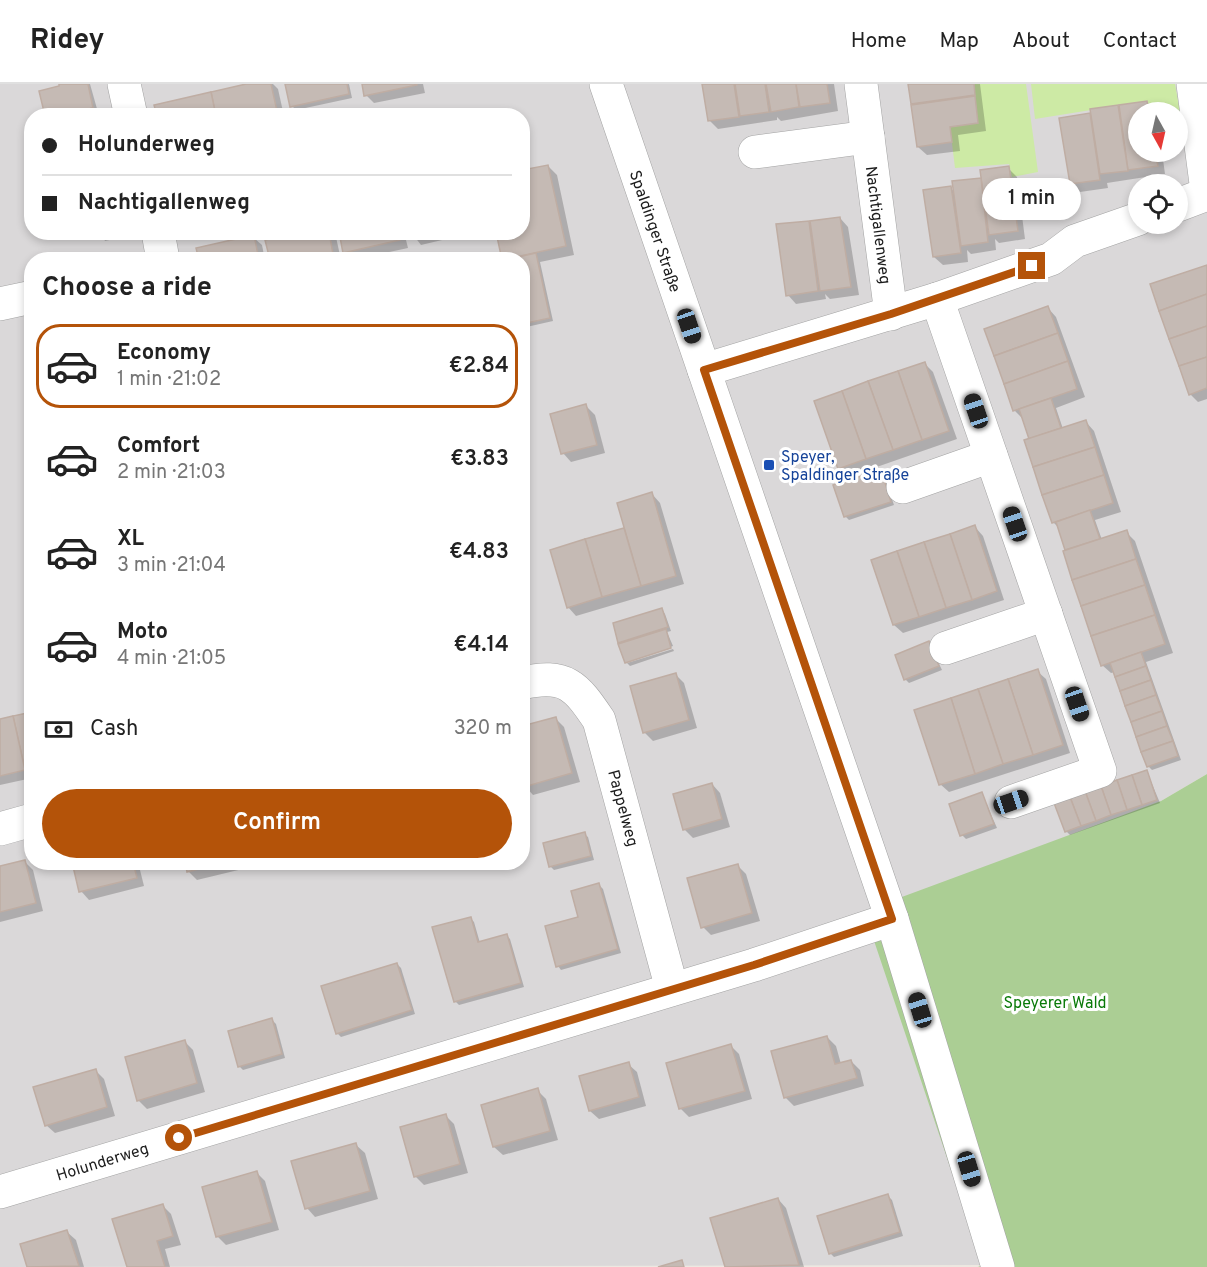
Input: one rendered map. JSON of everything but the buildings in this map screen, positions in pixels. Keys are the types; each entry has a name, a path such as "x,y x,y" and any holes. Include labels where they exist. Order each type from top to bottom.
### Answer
{"street":[{"path":"124,84 129,108"},
{"name":"Spaldinger Straße","path":"606,84 892,919 998,1267"},
{"name":"Nachtigallenweg","path":"861,84 891,314"},
{"path":"1188,201 1207,193 1193,84"},
{"path":"755,152 868,137"},
{"path":"704,370 937,299 1051,259 1076,241 1128,223"},
{"path":"0,304 24,299"},
{"path":"937,299 1100,771 1011,802"},
{"path":"903,487 991,456"},
{"path":"946,648 1046,614"},
{"name":"Pappelweg","path":"530,682 566,681 582,696 599,720 672,989"},
{"path":"0,829 24,822"},
{"name":"Holunderweg","path":"0,1192 754,965 892,919"}],"shaded area":[{"path":"0,84 1207,84 1207,774 1161,801 983,1265 0,1267"}],"green space":[{"path":"973,84 1026,84 1038,172 1012,177 1009,164 955,168 950,127 978,122"},
{"path":"1031,84 1175,84 1178,102 1128,102 1128,104 1035,119"},
{"name":"Speyerer Wald","path":"1207,774 1207,1267 978,1267 983,1265 864,911 1161,801"}],"place":[{"name":"Speyer, Spaldinger Straße","path":"769,465"}],"route":[{"path":"179,1138 754,965 892,919 704,370 891,314 1032,266"}]}
